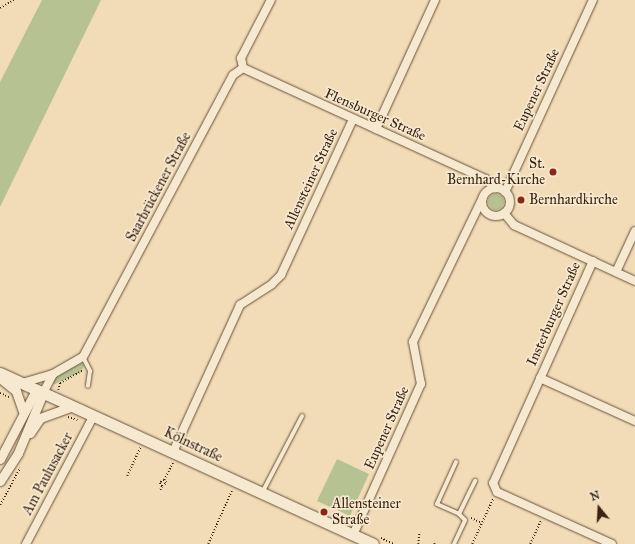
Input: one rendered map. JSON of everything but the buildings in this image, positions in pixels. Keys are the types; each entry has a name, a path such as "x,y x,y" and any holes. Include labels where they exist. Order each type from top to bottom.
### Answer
{"main road":[{"name":"Kölnstraße","path":"0,373 173,457 236,481 355,539 373,544"}],"street":[{"path":"243,68 241,58 271,0"},
{"path":"376,129 435,0"},
{"name":"Eupener Straße","path":"506,192 593,0"},
{"name":"Flensburger Straße","path":"243,68 486,179 495,188"},
{"name":"Saarbrückener Straße","path":"83,357 232,75 243,68"},
{"name":"Allensteiner Straße","path":"173,457 240,306 272,284 281,275 353,119"},
{"path":"495,188 506,192 510,200 504,213 491,215 485,212 482,199 489,189 495,188"},
{"name":"Eupener Straße","path":"355,539 421,384 413,342 482,199"},
{"path":"504,213 514,225 635,281"},
{"path":"616,272 635,231"},
{"name":"Insterburger Straße","path":"496,492 493,486 494,479 593,261"},
{"path":"22,384 53,374 83,357"},
{"path":"0,459 24,411 53,374"},
{"path":"0,378 16,391 24,411"},
{"name":"Insterburger Straße","path":"540,378 635,421"},
{"path":"18,453 39,392"},
{"path":"0,481 40,418 72,407"},
{"name":"Am Paulusacker","path":"26,544 93,417"},
{"path":"496,492 612,544"}],"lane":[{"path":"83,357 90,371 88,386"},
{"path":"262,493 302,416"},
{"path":"454,544 465,520 459,514 438,504 456,462"},
{"path":"459,514 475,481"}],"path":[{"path":"0,8 14,0"},
{"path":"0,392 13,399"},
{"path":"127,476 141,447"},
{"path":"160,490 162,486 160,483 164,480 173,457"},
{"path":"208,544 236,481"},
{"path":"472,544 496,492"},
{"path":"530,544 544,513"},
{"path":"465,520 470,518 482,523"},
{"path":"418,544 419,534"}],"green space":[{"path":"42,0 101,0 0,207 0,82"},
{"path":"496,194 502,196 504,202 502,208 496,210 490,208 488,202 490,196"},
{"path":"80,364 85,364 81,372 55,384 51,383 57,375"},
{"path":"337,459 369,474 350,516 317,501"}],"place":[{"name":"St. Bernhard-Kirche","path":"553,172"},
{"name":"Bernhardkirche","path":"521,200"},
{"name":"Allensteiner Straße","path":"324,512"}]}
